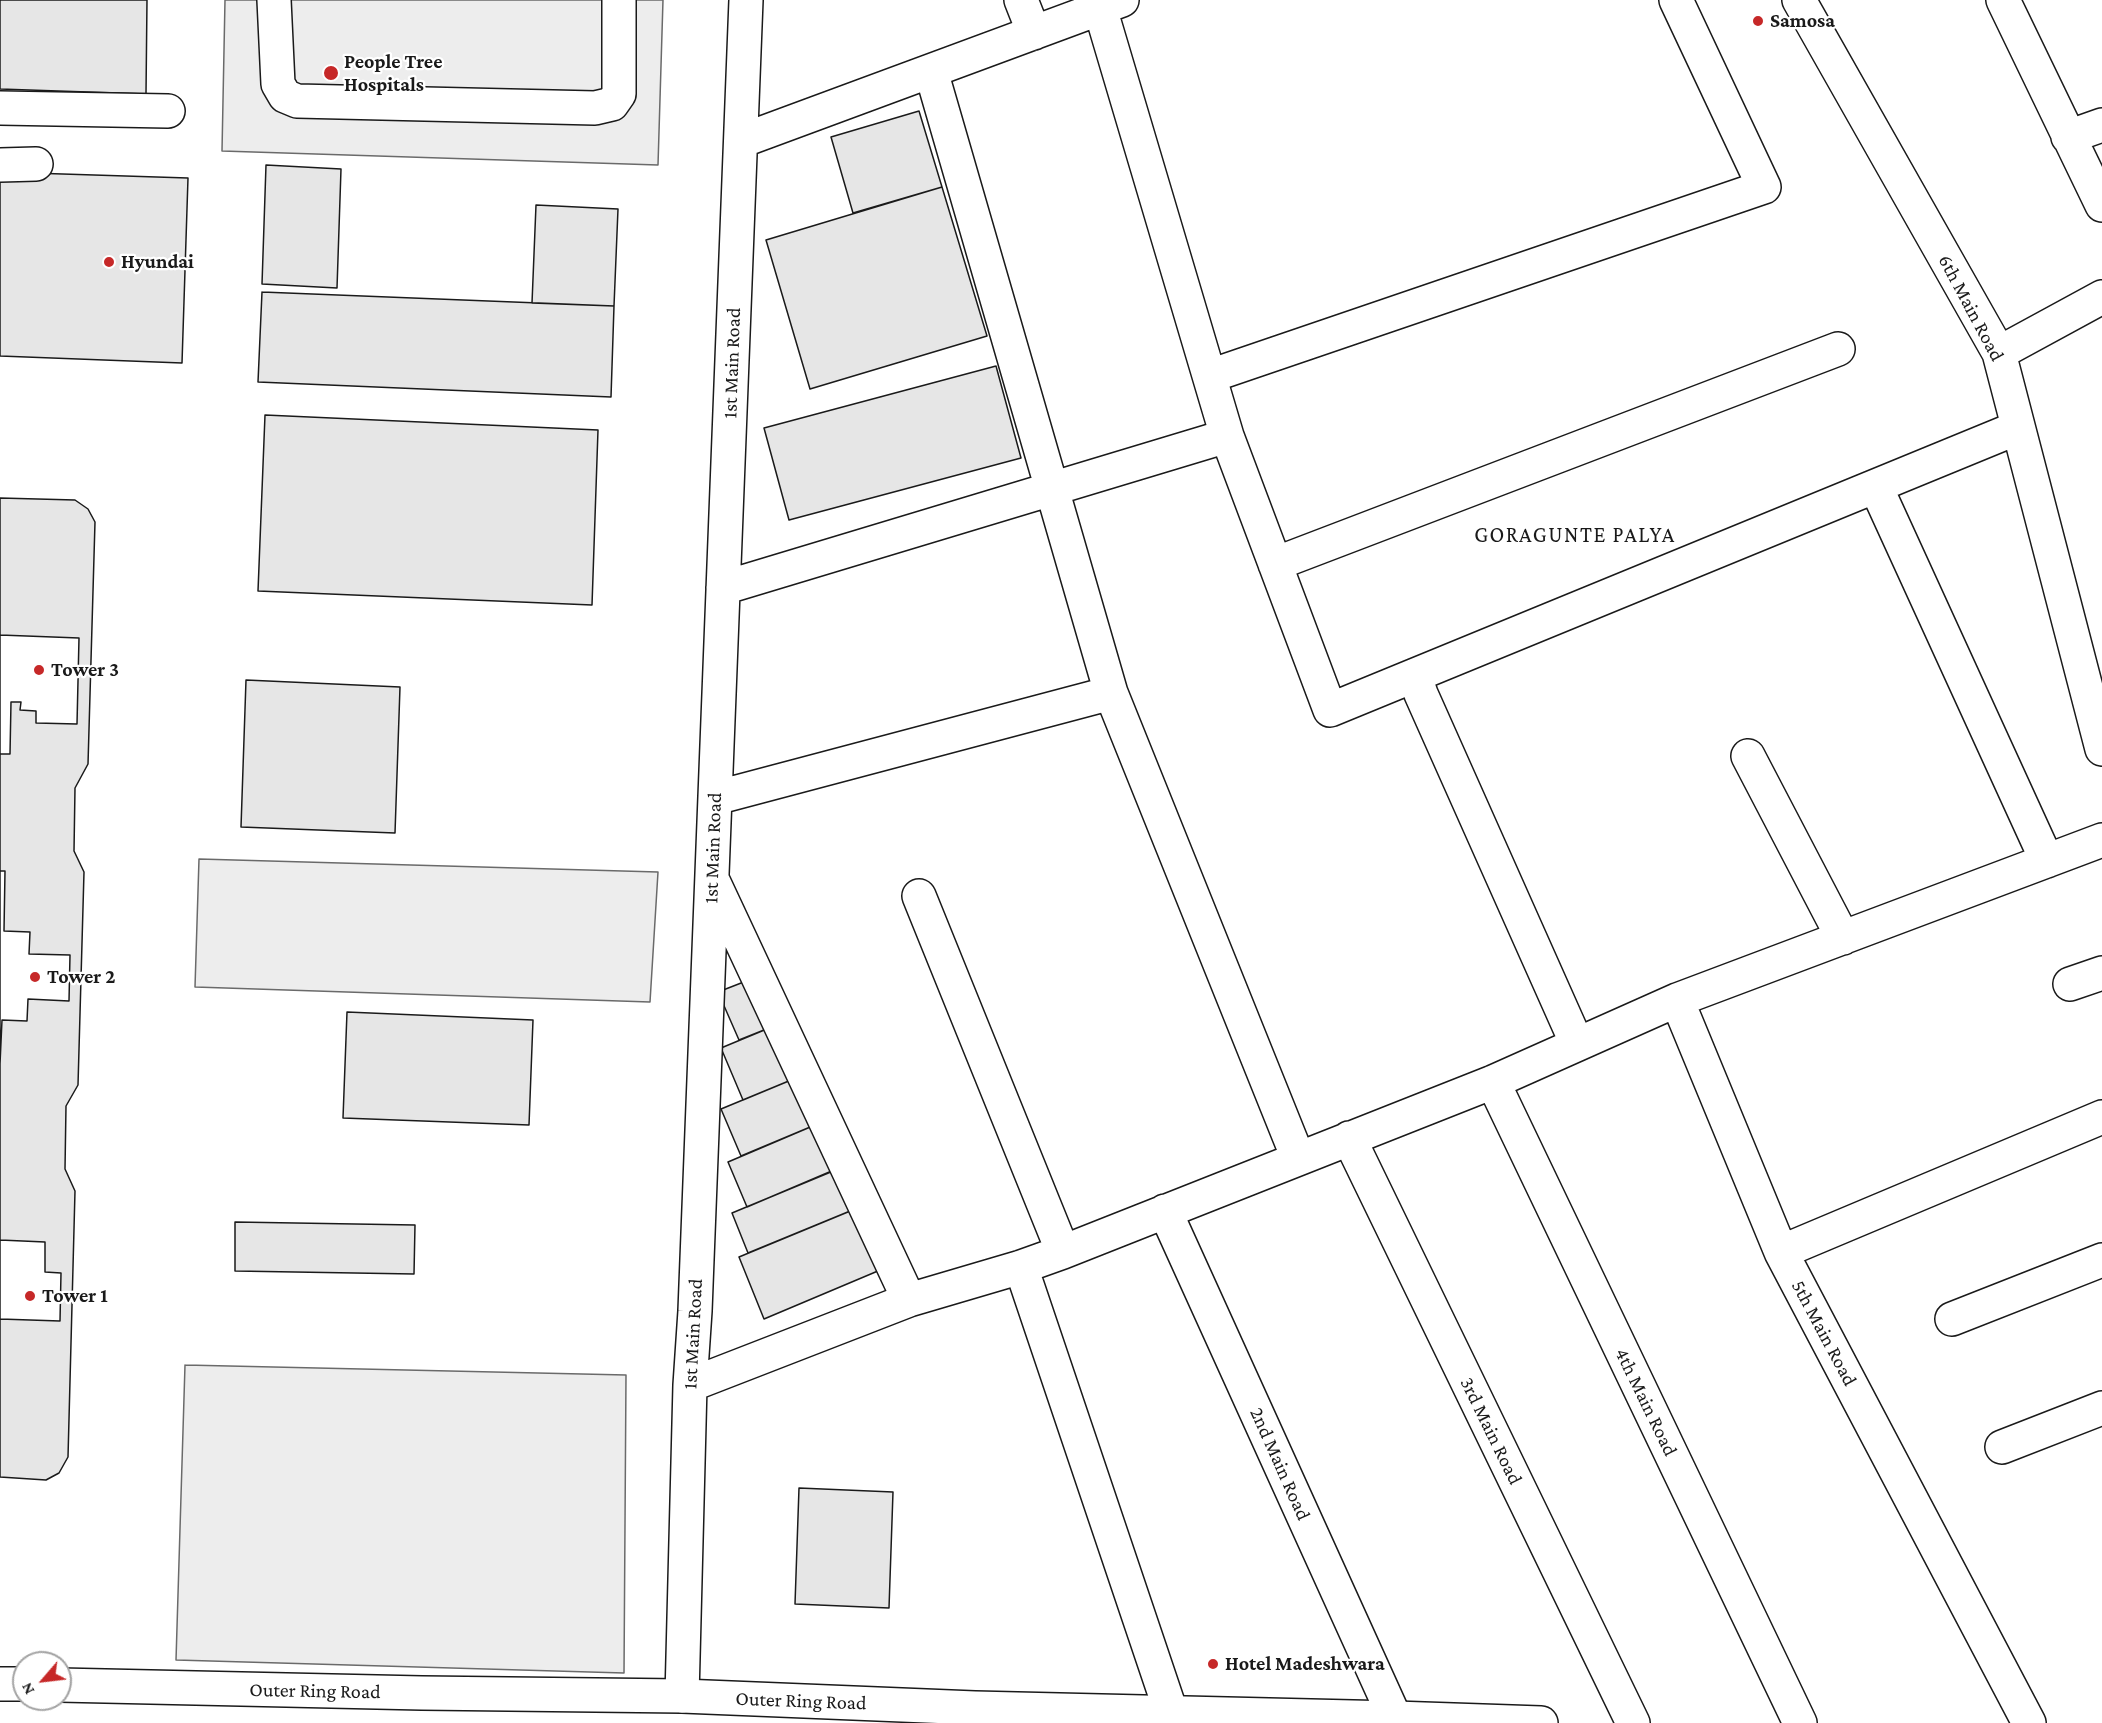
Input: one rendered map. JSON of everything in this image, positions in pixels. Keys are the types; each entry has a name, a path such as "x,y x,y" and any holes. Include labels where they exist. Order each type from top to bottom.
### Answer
{"main road":[{"path":"274,0 278,84 285,96 297,101 596,108 612,104 619,94 619,0"},
{"name":"1st Main Road","path":"682,1696 690,1385 695,1311 746,0"},
{"path":"1021,0 1034,33"},
{"path":"1210,376 1764,187 1676,0"},
{"name":"6th Main Road","path":"1798,0 1999,353 2102,749"},
{"path":"2003,0 2102,205"},
{"path":"741,141 1111,4 1227,436 1330,710 2017,428"},
{"path":"931,71 1111,693 1298,1158"},
{"path":"0,108 168,111"},
{"path":"2068,137 2102,125"},
{"path":"0,165 36,164"},
{"path":"1999,353 2102,297"},
{"path":"1275,564 1838,350"},
{"path":"723,588 1227,436"},
{"path":"1876,487 2047,861"},
{"path":"1415,676 1577,1044"},
{"path":"715,798 1111,693"},
{"path":"1748,756 1843,938"},
{"path":"690,1385 909,1300 1021,1267 1063,1252 1493,1082 1677,1000 2102,840"},
{"path":"712,877 909,1300"},
{"path":"919,896 1063,1252"},
{"path":"2070,984 2102,974"},
{"name":"5th Main Road","path":"1677,1000 1781,1252 2029,1723"},
{"name":"4th Main Road","path":"1493,1082 1800,1723"},
{"path":"1781,1252 2102,1117"},
{"name":"3rd Main Road","path":"1349,1138 1634,1723"},
{"name":"2nd Main Road","path":"1165,1211 1395,1718"},
{"path":"1952,1319 2102,1260"},
{"path":"1021,1267 1171,1712"},
{"path":"2002,1447 2102,1408"},
{"name":"Outer Ring Road","path":"72,1685 682,1696 975,1708 1541,1723"}],"shaded area":[{"name":"People Tree Hospitals","path":"225,0 663,0 658,165 222,151"},
{"path":"199,859 658,872 650,1002 195,987"},
{"path":"185,1365 626,1375 624,1673 176,1660"}],"building":[{"path":"0,0 147,0 146,94 0,89"},
{"path":"919,111 942,187 853,213 831,137"},
{"path":"266,165 341,169 337,288 262,284"},
{"name":"Hyundai","path":"0,172 188,178 182,363 0,356"},
{"path":"942,187 987,336 810,389 766,240"},
{"path":"536,205 618,209 614,306 532,303"},
{"path":"262,292 614,306 611,397 258,382"},
{"path":"996,366 1021,458 789,520 764,428"},
{"path":"265,415 598,430 592,605 258,591"},
{"path":"0,498 75,500 88,509 95,522 88,764 75,788 74,851 84,872 78,1085 66,1106 65,1169 75,1191 68,1457 59,1473 46,1480 0,1477"},
{"name":"Tower 3","path":"0,635 79,638 77,724 36,723 36,711 20,710 21,702 11,702 10,754 0,754"},
{"path":"246,680 400,687 395,833 241,827"},
{"name":"Tower 2","path":"0,871 5,871 4,931 30,932 29,954 70,955 69,1001 28,999 27,1021 2,1020 0,1064"},
{"path":"754,978 774,1026 739,1040 718,992"},
{"path":"347,1012 533,1020 529,1125 343,1118"},
{"path":"774,1026 796,1078 743,1100 721,1048"},
{"path":"796,1078 815,1125 741,1156 721,1109"},
{"path":"815,1125 834,1170 747,1207 728,1162"},
{"path":"838,1169 855,1209 748,1253 732,1213"},
{"path":"860,1207 885,1268 764,1319 739,1257"},
{"path":"235,1222 415,1225 414,1274 235,1271"},
{"name":"Tower 1","path":"0,1240 45,1242 45,1272 61,1273 60,1321 0,1319"},
{"path":"799,1488 893,1492 889,1608 795,1604"}],"place":[{"name":"Samosa","path":"1758,21"},
{"name":"People Tree Hospitals","path":"331,73"},
{"name":"Hyundai","path":"109,262"},
{"name":"Tower 3","path":"39,670"},
{"name":"Tower 2","path":"35,977"},
{"name":"Tower 1","path":"30,1296"},
{"name":"Hotel Madeshwara","path":"1213,1664"}],"district":[{"name":"GORAGUNTE PALYA","path":"1575,535"}]}
